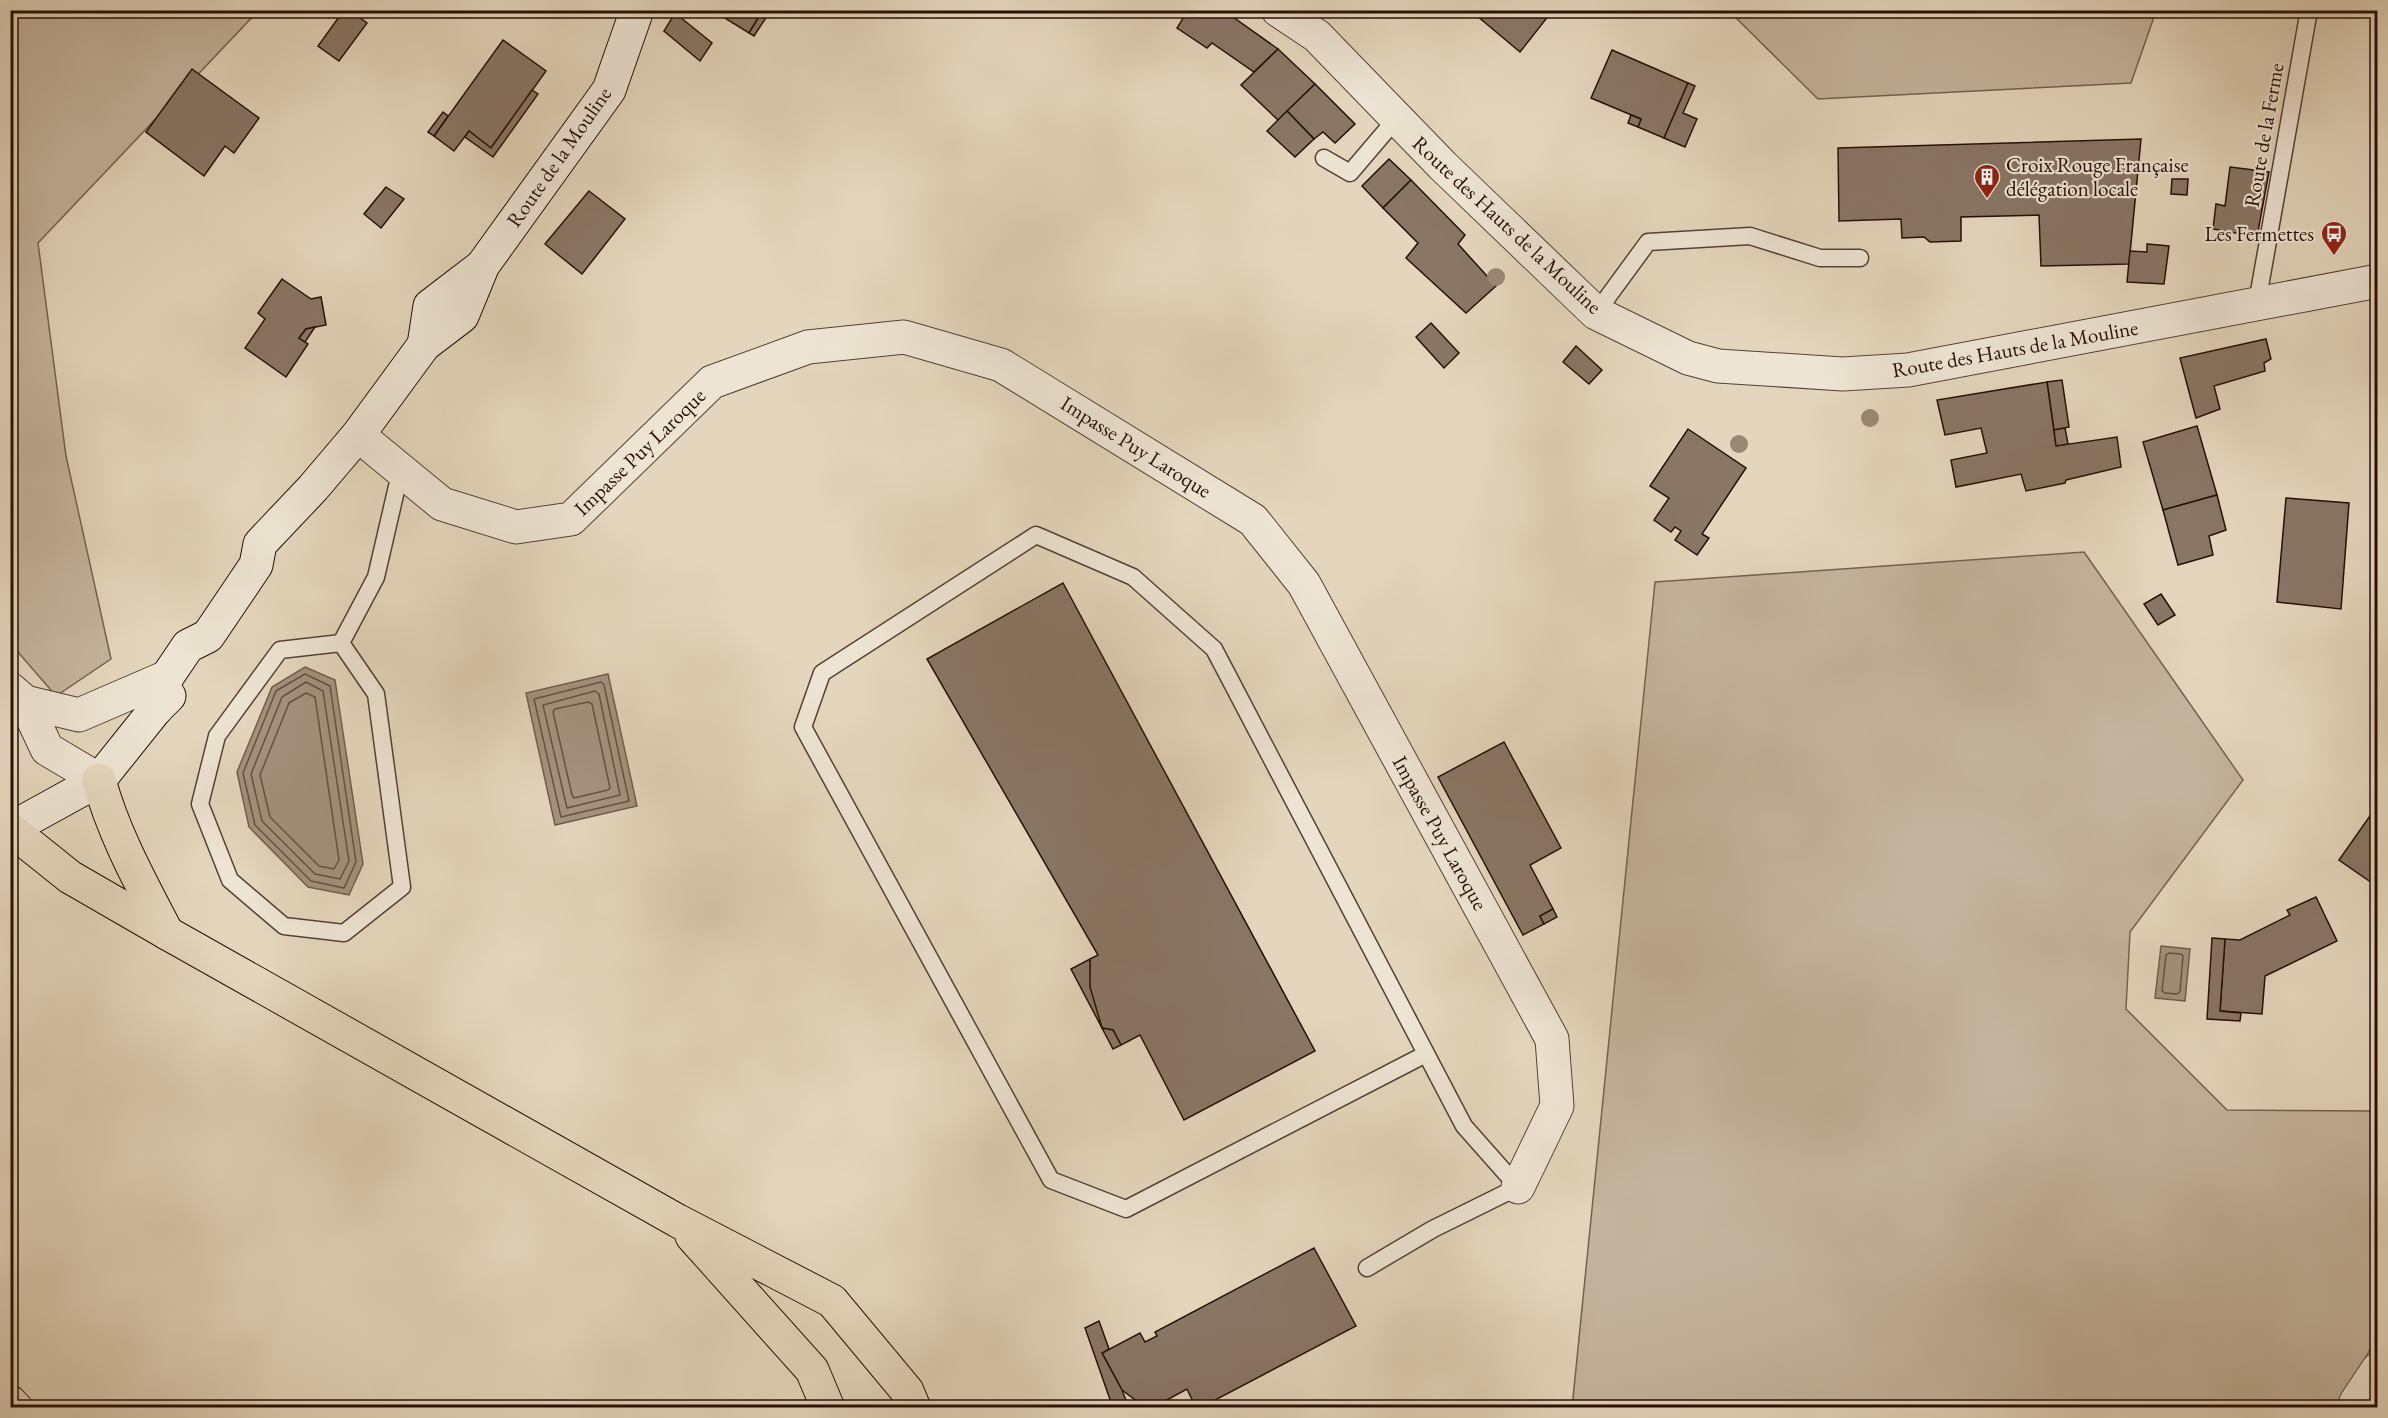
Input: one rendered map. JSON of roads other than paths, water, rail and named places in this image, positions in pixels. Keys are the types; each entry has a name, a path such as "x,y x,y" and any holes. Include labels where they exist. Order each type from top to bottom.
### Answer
{"highway":[{"path":"99,780 106,806 126,856 167,933"},
{"path":"10,829 70,877 167,933 678,1221 832,1301 907,1390 914,1407"},
{"path":"678,1221 812,1370 828,1407"},
{"path":"10,1402 16,1407"}],"street":[{"name":"Route de la Mouline","path":"155,710 166,677 188,646 208,636 256,565 282,556 313,488 358,435 424,345 430,306 483,265 609,90 637,10"},
{"name":"Route des Hauts de la Mouline","path":"1278,10 1317,36 1396,119 1596,313 1688,358 1718,366 1842,374 1908,370 2378,281"},
{"name":"Impasse Puy Laroque","path":"358,435 442,504 516,526 571,519 712,382 808,347 904,337 1001,365 1253,520 1304,584 1552,1039 1557,1106 1518,1187"},
{"name":"Route de la Mouline","path":"10,829 99,780 155,710 209,657 208,636"},
{"path":"18,695 79,715 166,677"},
{"path":"18,695 47,749 99,780"},
{"path":"2356,1402 2378,1369"}],"lane":[{"name":"Route de la Ferme","path":"2257,303 2309,10"},
{"path":"1324,158 1350,172 1396,119"},
{"path":"1596,313 1648,242 1750,236 1820,258 1860,258"},
{"path":"341,643 376,577 401,469"},
{"path":"1367,1268 1433,1229 1518,1187 1464,1126 1214,649 1133,577 1036,535 822,673 803,727 1051,1180 1126,1209 1426,1054"},
{"path":"341,643 375,694 402,887 344,933 284,926 230,880 200,804 217,736 280,650 341,643"}],"water":[{"path":"305,667 335,680 363,864 349,895 308,887 249,827 237,772 272,687"},
{"path":"608,674 637,806 555,825 526,693"},
{"path":"2161,946 2190,949 2185,1001 2155,998"}],"place":[{"name":"Croix Rouge Française délégation locale","path":"1987,200"},
{"name":"Les Fermettes","path":"2334,257"}]}
